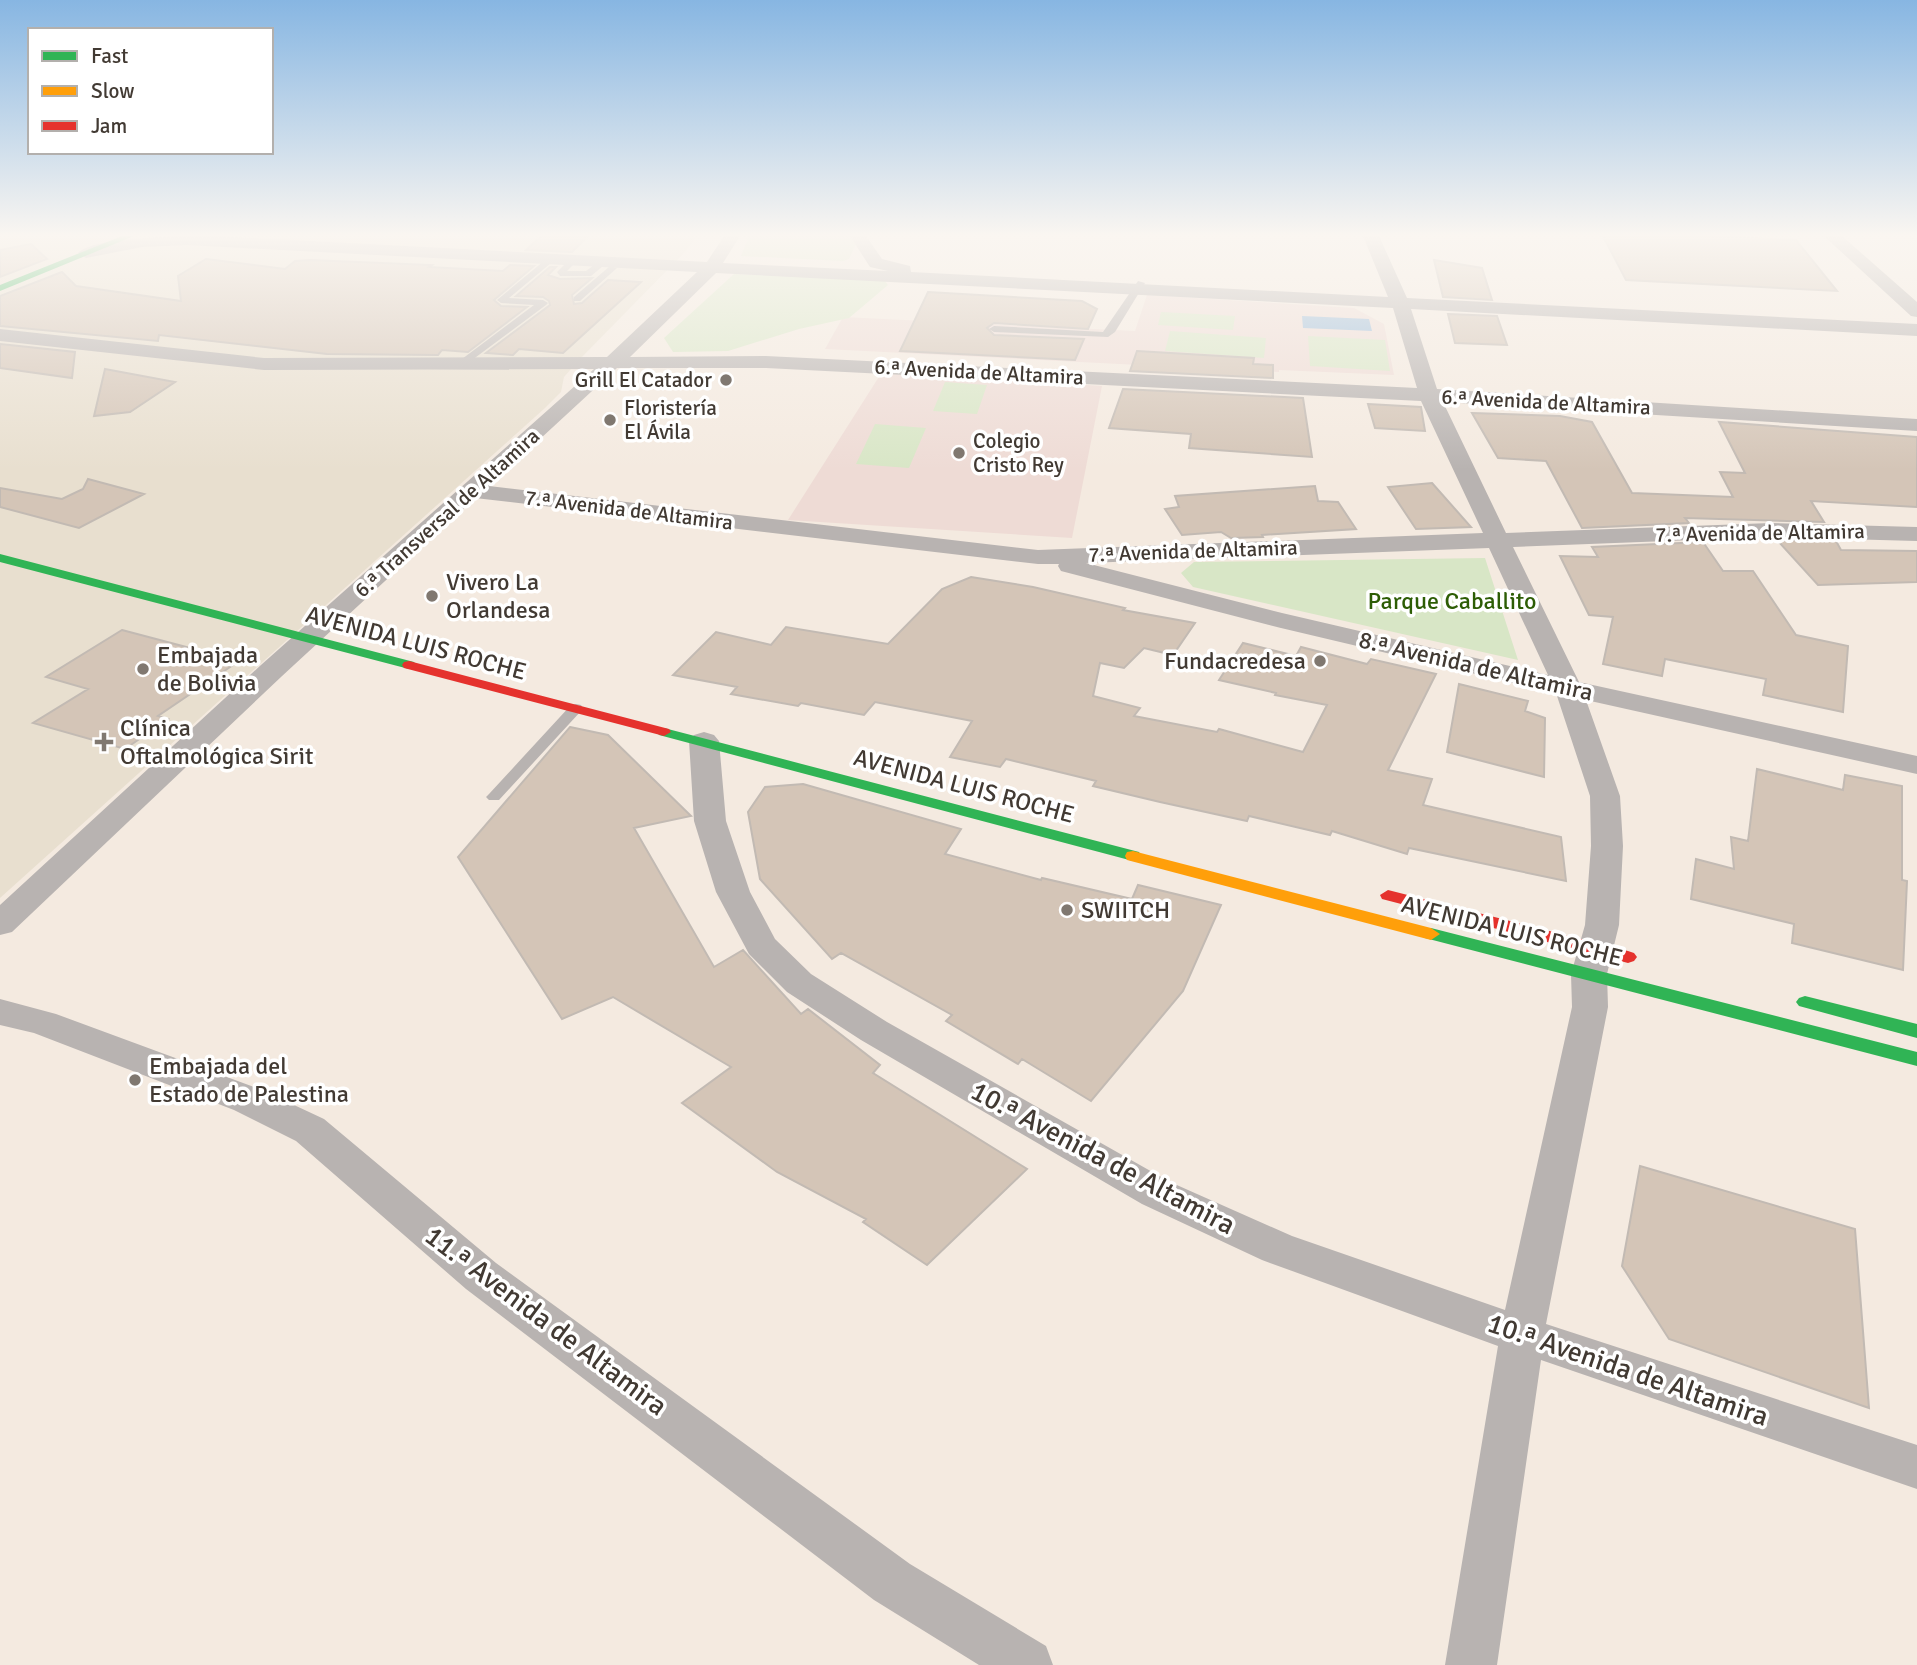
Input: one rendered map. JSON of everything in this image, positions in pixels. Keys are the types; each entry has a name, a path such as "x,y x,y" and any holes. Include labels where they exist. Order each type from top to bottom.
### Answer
{"main road":[{"name":"AVENIDA LUIS ROCHE","path":"0,558 322,625 576,708 1593,962 1643,961"},
{"name":"AVENIDA LUIS ROCHE","path":"1371,890 1593,962 1917,1059"},
{"path":"1785,997 1917,1031"}],"street":[{"name":"6.ª Transversal de Altamira","path":"2,922 662,314"},
{"path":"1402,314 1429,395 1567,688 1605,796 1607,846 1602,925 1593,962 1590,1007 1522,1335 1471,1665"},
{"path":"1635,314 1917,330"},
{"path":"1737,314 1917,321"},
{"name":"6.ª Avenida de Altamira","path":"0,335 264,364 358,365 465,361 766,362 1429,395 1917,425"},
{"name":"7.ª Avenida de Altamira","path":"472,491 1038,557 1771,530 1917,534"},
{"path":"1177,595 1165,580 1167,573 1176,561 1197,551"},
{"name":"8.ª Avenida de Altamira","path":"1038,557 1177,595 1567,688 1917,765"},
{"name":"10.ª Avenida de Altamira","path":"704,741 709,821 733,892 761,946 799,983 951,1077 1156,1193 1277,1248 1522,1335 1917,1467"},
{"name":"11.ª Avenida de Altamira","path":"0,1012 43,1023 248,1101 310,1130 481,1276 892,1582 1027,1665"},
{"name":"11.ª Avenida de Altamira","path":"0,1025 43,1023"}],"lane":[{"path":"465,361 529,314"},
{"path":"994,329 1105,335 1110,332 1121,314"},
{"path":"494,797 576,708"}],"shaded area":[{"path":"0,314 624,314 564,377 561,392 545,408 0,898"},
{"path":"1141,314 1365,314 1384,324 1394,375 1279,372 825,349 843,317 1135,331"},
{"name":"Colegio Cristo Rey","path":"882,372 1102,386 1072,538 788,520"}],"green space":[{"path":"691,314 854,314 849,318 799,329 728,351 673,352 664,338"},
{"path":"1161,314 1235,316 1233,330 1158,325"},
{"path":"1170,331 1266,338 1264,358 1165,351"},
{"path":"1308,336 1385,340 1390,371 1310,366"},
{"path":"945,382 987,385 977,414 933,411"},
{"path":"875,424 926,428 909,468 856,464"},
{"name":"Parque Caballito","path":"1485,558 1518,660 1193,587 1181,573 1194,562"}],"water":[{"path":"1302,316 1369,319 1372,331 1303,328"}],"building":[{"path":"0,314 518,314 468,352 442,350 438,355 327,354 159,335 158,341 0,326"},
{"path":"538,314 606,314 563,353 519,349 513,355 486,353"},
{"path":"918,314 1095,314 1088,329 994,323 987,328 994,335 1084,339 1075,360 900,351"},
{"path":"1448,314 1497,316 1507,345 1455,343"},
{"path":"0,344 75,352 72,378 0,368"},
{"path":"1137,351 1254,358 1253,364 1273,365 1273,378 1130,371"},
{"path":"105,369 175,382 130,412 94,416"},
{"path":"1123,389 1303,398 1312,457 1189,448 1191,434 1109,428"},
{"path":"1368,404 1421,407 1425,431 1375,428"},
{"path":"1472,413 1560,416 1592,422 1632,493 1733,497 1720,472 1745,473 1719,422 1917,437 1917,507 1811,501 1824,522 1685,518 1689,523 1582,528 1546,461 1498,458"},
{"path":"88,479 144,494 79,528 0,507 0,488 62,499 83,489"},
{"path":"1432,483 1471,527 1416,529 1388,487"},
{"path":"1315,486 1318,501 1338,502 1356,529 1262,535 1263,537 1231,538 1221,532 1182,535 1165,509 1179,507 1175,496"},
{"path":"1777,540 1836,541 1841,550 1917,551 1917,582 1818,585"},
{"path":"1703,542 1723,571 1753,571 1796,635 1848,646 1843,712 1763,695 1766,679 1665,659 1662,676 1603,664 1613,617 1589,615 1560,556 1598,557 1592,547"},
{"path":"971,577 1033,587 1125,608 1123,610 1195,623 1173,655 1144,648 1124,668 1100,663 1093,696 1140,708 1134,716 1217,732 1219,729 1303,752 1327,705 1219,680 1243,643 1296,656 1301,647 1367,664 1371,659 1436,674 1388,770 1432,779 1423,805 1561,837 1566,881 1409,848 1407,854 1332,831 1330,835 1249,816 1247,821 1093,786 1096,781 1006,759 1000,767 950,757 972,721 875,702 864,715 801,703 798,706 731,694 737,687 673,675 716,632 771,645 786,627 888,644 942,589"},
{"name":"Embajada de Bolivia","path":"122,630 239,661 158,716 168,719 125,749 33,723 88,689 46,677"},
{"path":"1459,684 1528,701 1525,711 1545,718 1544,777 1447,752"},
{"path":"570,727 608,735 691,816 634,828 714,967 743,950 801,1014 808,1009 880,1065 873,1073 1027,1169 927,1265 863,1222 866,1219 777,1172 682,1103 731,1067 613,997 562,1019 458,857"},
{"path":"1757,769 1843,790 1845,775 1902,786 1902,880 1907,881 1903,970 1792,943 1794,924 1691,899 1696,859 1734,869 1731,837 1748,841"},
{"path":"803,784 961,829 945,854 1041,880 1042,878 1132,899 1138,885 1221,905 1183,991 1091,1101 1022,1059 1018,1064 946,1021 952,1015 841,953 832,959 760,879 748,812 765,787"},
{"path":"1640,1166 1855,1229 1869,1408 1669,1339 1622,1266"}],"traffic: fast":[{"path":"0,558 409,665"},
{"path":"664,732 1133,856"},
{"path":"1431,934 1917,1059"},
{"path":"1805,1002 1917,1031"}],"traffic: slow":[{"path":"1133,856 1431,934"}],"traffic: jam":[{"path":"409,665 664,732"},
{"path":"1388,895 1628,957"}],"place":[{"name":"Grill El Catador","path":"726,380"},
{"name":"Floristería El Ávila","path":"610,420"},
{"name":"Colegio Cristo Rey","path":"959,453"},
{"name":"Vivero La Orlandesa","path":"432,596"},
{"name":"Fundacredesa","path":"1320,661"},
{"name":"Embajada de Bolivia","path":"143,669"},
{"name":"Clínica Oftalmológica Sirit","path":"104,742"},
{"name":"SWIITCH","path":"1067,910"},
{"name":"Embajada del Estado de Palestina","path":"135,1080"}]}
